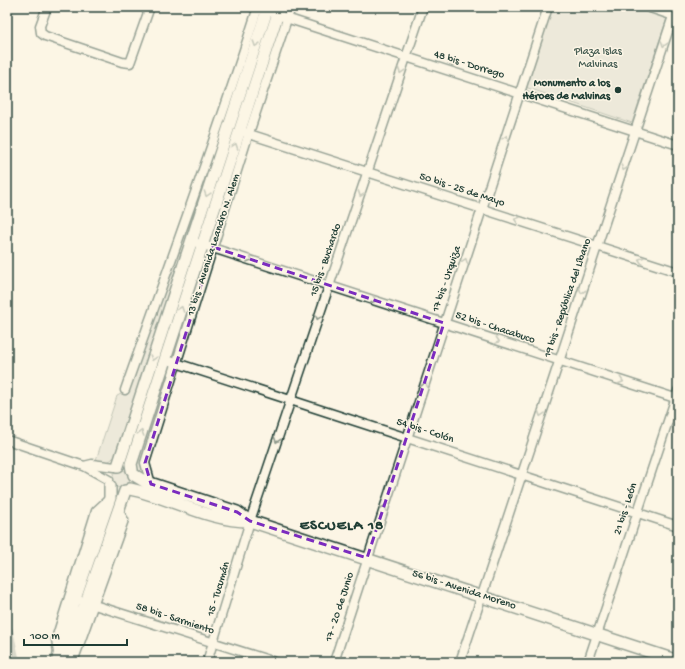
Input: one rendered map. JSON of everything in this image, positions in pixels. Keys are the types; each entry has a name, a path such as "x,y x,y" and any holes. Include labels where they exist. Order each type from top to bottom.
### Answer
{"main road":[{"name":"13 bis - Avenida Leandro N. Alem","path":"133,472 131,464 164,359 208,246 244,132 268,10"},
{"name":"13 bis - Avenida Leandro N. Alem","path":"116,467 268,10"},
{"path":"124,466 133,472 134,483 127,490 118,510 90,604 60,660 72,598 110,498 111,471 116,467 124,466"},
{"name":"56 bis - Avenida Moreno","path":"133,472 151,484 237,512 250,521 367,558 678,661"},
{"path":"110,483 117,491 127,490"},
{"name":"56 bis - Avenida Moreno","path":"127,490 147,492 231,521 250,521"}],"street":[{"path":"47,7 40,26 41,33 115,60 130,63 150,7"},
{"name":"13 bis - Avenida Leandro N. Alem","path":"125,390 181,229 189,215 212,150 268,10 291,7"},
{"name":"15 bis - Buchardo","path":"250,521 328,286 369,171 422,7"},
{"name":"17 bis - Urquiza","path":"367,558 548,7"},
{"path":"647,7 675,17"},
{"name":"19 bis - República del Líbano","path":"460,662 597,246 675,17 676,7"},
{"name":"48 bis - Dorrego","path":"268,10 406,57 678,145"},
{"name":"50 bis - 25 de Mayo","path":"244,132 369,171 678,272"},
{"name":"52 bis - Chacabuco","path":"191,241 444,324 677,396"},
{"name":"13 bis - Avenida Leandro N. Alem","path":"151,484 146,463 176,363 208,246"},
{"name":"54 bis - Colón","path":"164,359 408,437 678,526"},
{"name":"21 bis - León","path":"588,662 677,396"},
{"path":"7,440 84,466 110,483"},
{"path":"84,466 92,464 116,467"},
{"name":"15 - Tucumán","path":"207,662 250,521"},
{"name":"17 - 20 de Junio","path":"334,662 367,558"},
{"name":"58 bis - Sarmiento","path":"72,598 275,662"},
{"path":"73,662 90,604"}],"highlighted area":[{"path":"213,247 444,323 367,558 250,521 237,512 151,484 145,463"}],"green space":[{"name":"Plaza Islas Malvinas","path":"553,7 634,7 667,18 632,123 525,87"},
{"path":"225,124 194,218 186,231 179,252 184,253 144,366 117,455 108,462 95,463 117,396 127,391 188,224 193,215 219,133"},
{"path":"201,258 205,259 177,350 171,348"},
{"path":"164,368 170,370 142,464 146,477 136,468"},
{"path":"121,470 127,473 130,479 127,485 121,488 115,485 112,479 115,473"}],"waterway":[{"path":"7,631 14,662"}],"place":[{"name":"Monumento a los Héroes de Malvinas","path":"618,90"}],"district":[{"name":"ESCUELA 18","path":"342,526"}]}
